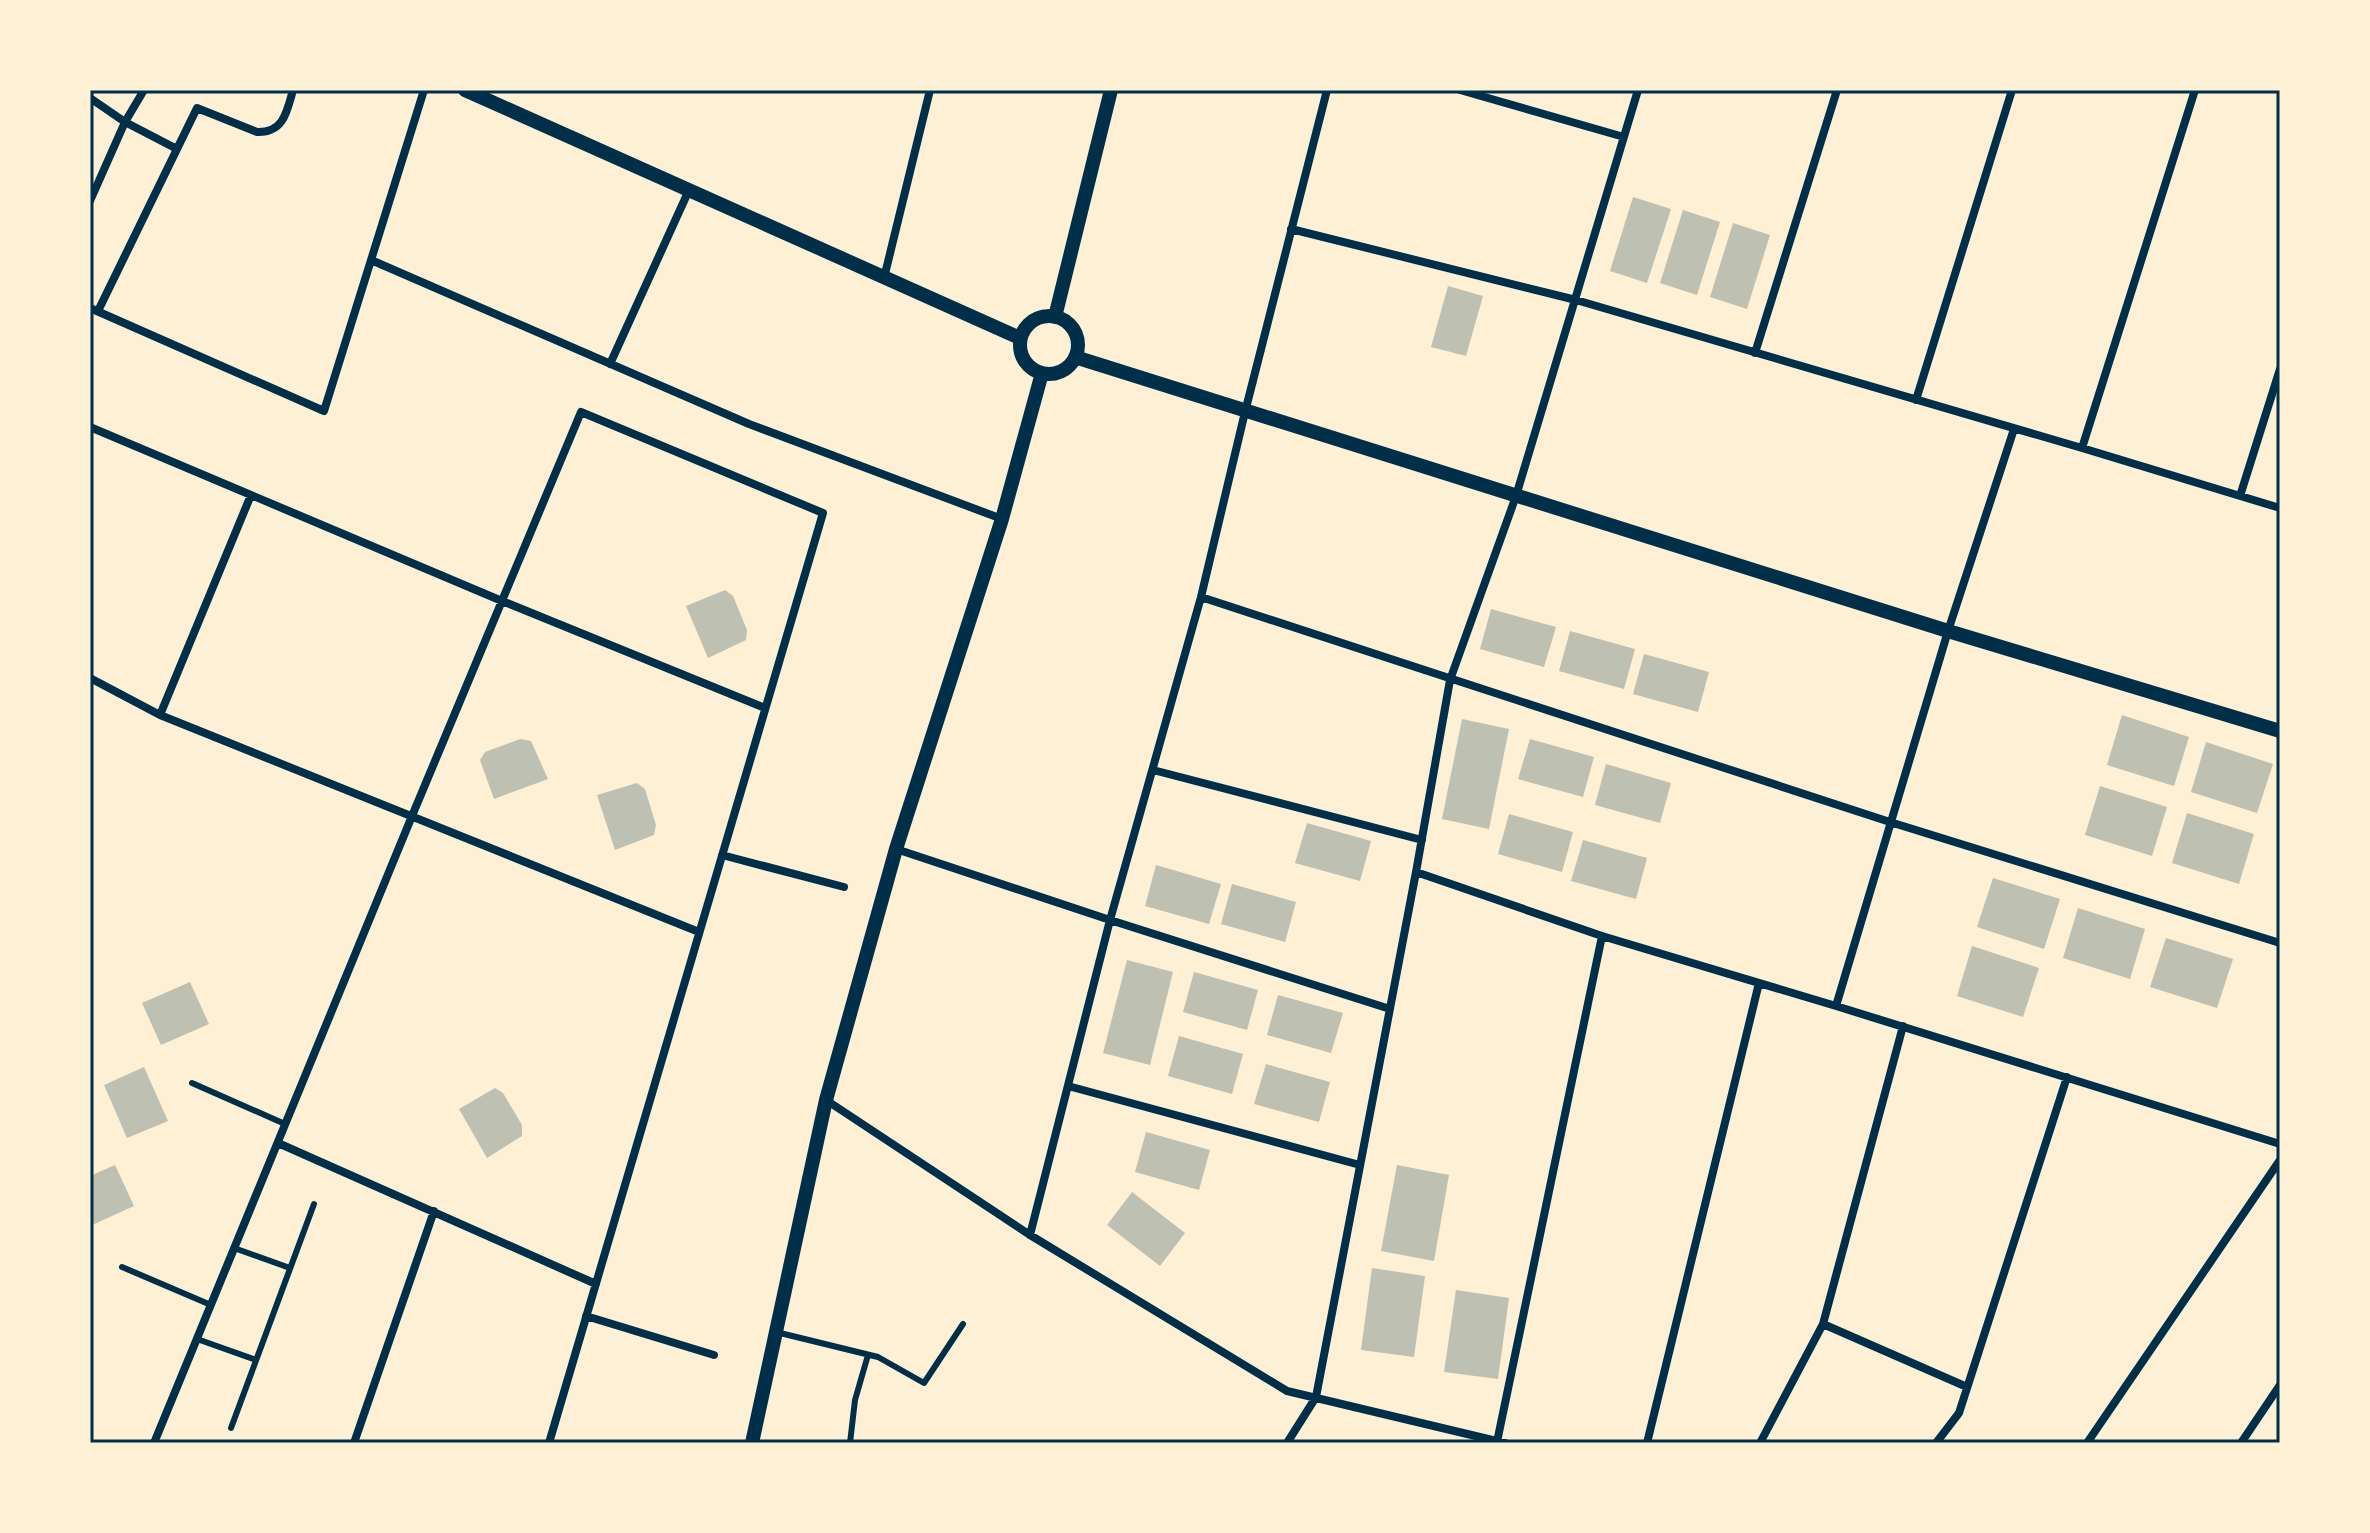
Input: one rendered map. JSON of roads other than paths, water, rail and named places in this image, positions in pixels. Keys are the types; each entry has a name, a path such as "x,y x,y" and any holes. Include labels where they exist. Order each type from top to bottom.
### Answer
{"street":[{"path":"90,201 125,122 144,90"},
{"path":"293,90 282,123 265,132 257,132 197,108 94,309 324,411 424,90"},
{"path":"465,90 1020,338"},
{"path":"884,278 930,90"},
{"path":"1055,317 1111,90"},
{"path":"1030,1235 1110,920 1201,597 1327,90"},
{"path":"1460,90 1624,137"},
{"path":"1287,1443 1316,1397 1450,680 1516,496 1638,90"},
{"path":"1755,353 1837,90"},
{"path":"1916,400 2012,90"},
{"path":"2082,448 2195,90"},
{"path":"90,98 125,122 177,149"},
{"path":"610,364 689,190"},
{"path":"1291,229 1576,300 2280,508"},
{"path":"371,260 749,424 1002,519"},
{"path":"1046,316 1055,317 1070,325 1075,332 1077,349 1075,357 1061,371 1042,373 1026,364 1020,338 1029,323 1046,316"},
{"path":"1075,357 1948,631 2280,731"},
{"path":"2240,496 2280,369"},
{"path":"752,1443 826,1100 896,849 1002,519 1042,373"},
{"path":"154,1443 581,412 823,513 549,1443"},
{"path":"90,427 765,708"},
{"path":"1836,1006 1948,631 2014,429"},
{"path":"160,715 251,495"},
{"path":"1201,597 1890,822 2280,943"},
{"path":"90,678 160,715 699,932"},
{"path":"1153,770 1422,840"},
{"path":"896,849 1390,1009"},
{"path":"722,855 844,887"},
{"path":"1416,872 1602,936 2280,1144"},
{"path":"826,1100 1030,1235 1287,1391 1500,1442 1602,936"},
{"path":"1647,1443 1759,983"},
{"path":"1760,1443 1823,1324 1903,1026"},
{"path":"1936,1443 1959,1413 2067,1077"},
{"path":"1068,1086 1360,1165"},
{"path":"278,1143 596,1284"},
{"path":"2087,1443 2280,1160"},
{"path":"354,1443 434,1211"},
{"path":"586,1316 714,1355"},
{"path":"1823,1324 1967,1387"},
{"path":"2241,1443 2280,1385"}],"lane":[{"path":"192,1083 285,1124"},
{"path":"231,1428 314,1204"},
{"path":"234,1248 290,1268"},
{"path":"122,1267 211,1305"},
{"path":"776,1332 889,1362 924,1383 963,1324"},
{"path":"197,1339 256,1360"},
{"path":"850,1443 855,1400 868,1355"}]}
